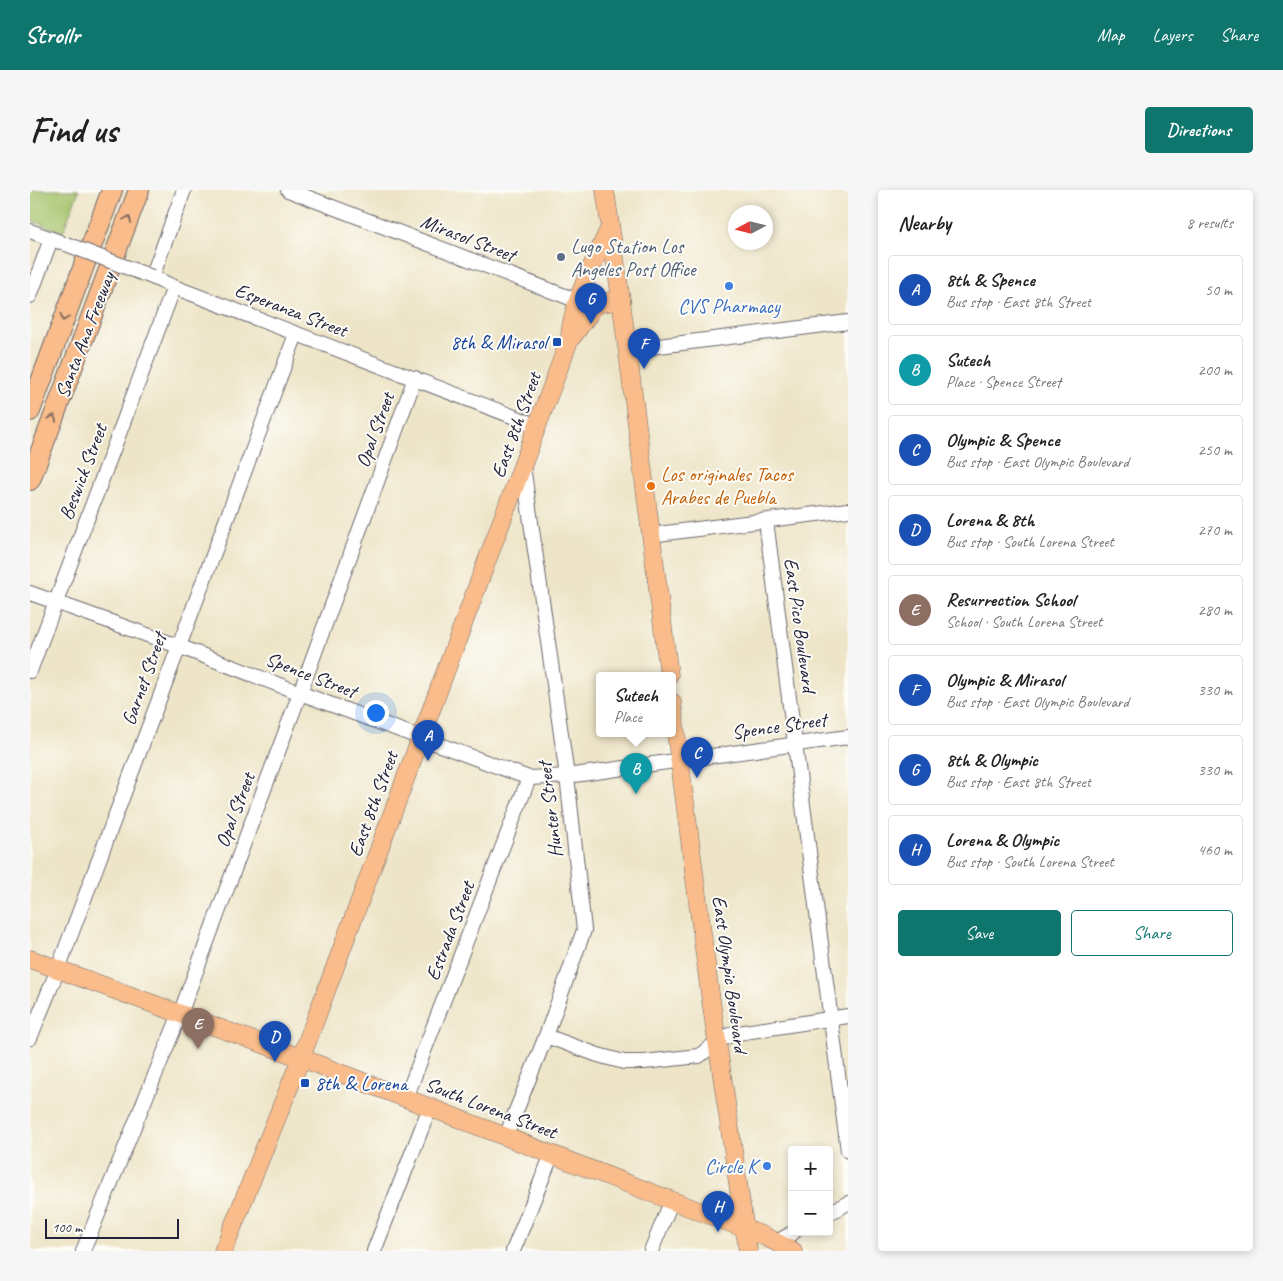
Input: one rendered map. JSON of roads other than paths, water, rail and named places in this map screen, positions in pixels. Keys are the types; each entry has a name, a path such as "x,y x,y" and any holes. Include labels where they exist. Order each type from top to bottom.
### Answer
{"highway":[{"name":"Santa Ana Freeway","path":"30,410 112,190"},
{"name":"Santa Ana Freeway","path":"30,480 139,190"}],"main road":[{"path":"605,190 669,672"},
{"name":"East 8th Street","path":"569,341 570,324 578,301 611,227"},
{"name":"East 8th Street","path":"223,1251 301,1058 569,341 595,306 621,300"},
{"name":"East Olympic Boulevard","path":"676,731 717,1042 748,1251"},
{"name":"South Lorena Street","path":"30,959 301,1058 506,1136 777,1242 793,1251"}],"street":[{"path":"152,277 184,190"},
{"name":"Mirasol Street","path":"288,190 578,301"},
{"name":"Esperanza Street","path":"30,231 538,426"},
{"path":"30,296 51,239"},
{"name":"Beswick Street","path":"30,671 174,287"},
{"path":"627,350 848,322"},
{"name":"Garnet Street","path":"30,1038 58,969 296,334"},
{"name":"Opal Street","path":"83,1251 180,1014 415,378"},
{"name":"Hunter Street","path":"506,1136 546,1036 584,930 567,776 523,466"},
{"path":"650,536 848,510"},
{"name":"East Pico Boulevard","path":"766,521 848,1151"},
{"name":"Spence Street","path":"30,593 178,646 530,778 567,776 848,737"},
{"name":"Estrada Street","path":"406,1098 530,778"},
{"path":"546,1036 598,1055 624,1062 667,1061 700,1056 717,1042 732,1034 848,1016"},
{"path":"374,1251 430,1107"},
{"path":"513,1251 552,1154"},
{"path":"651,1251 672,1200"},
{"path":"833,1211 848,1203"},
{"path":"777,1242 788,1236"}],"place":[{"name":"Lugo Station Los Angeles Post Office","path":"561,257"},
{"name":"CVS Pharmacy","path":"729,286"},
{"name":"8th & Olympic","path":"591,324"},
{"name":"8th & Mirasol","path":"557,342"},
{"name":"Olympic & Mirasol","path":"644,369"},
{"name":"Los originales Tacos Arabes de Puebla","path":"651,486"},
{"name":"8th & Spence","path":"428,761"},
{"name":"Olympic & Spence","path":"697,778"},
{"name":"Sutech","path":"636,794"},
{"name":"Resurrection School","path":"198,1049"},
{"name":"Lorena & 8th","path":"275,1062"},
{"name":"8th & Lorena","path":"305,1083"},
{"name":"Circle K","path":"767,1166"},
{"name":"Lorena & Olympic","path":"718,1232"}]}
